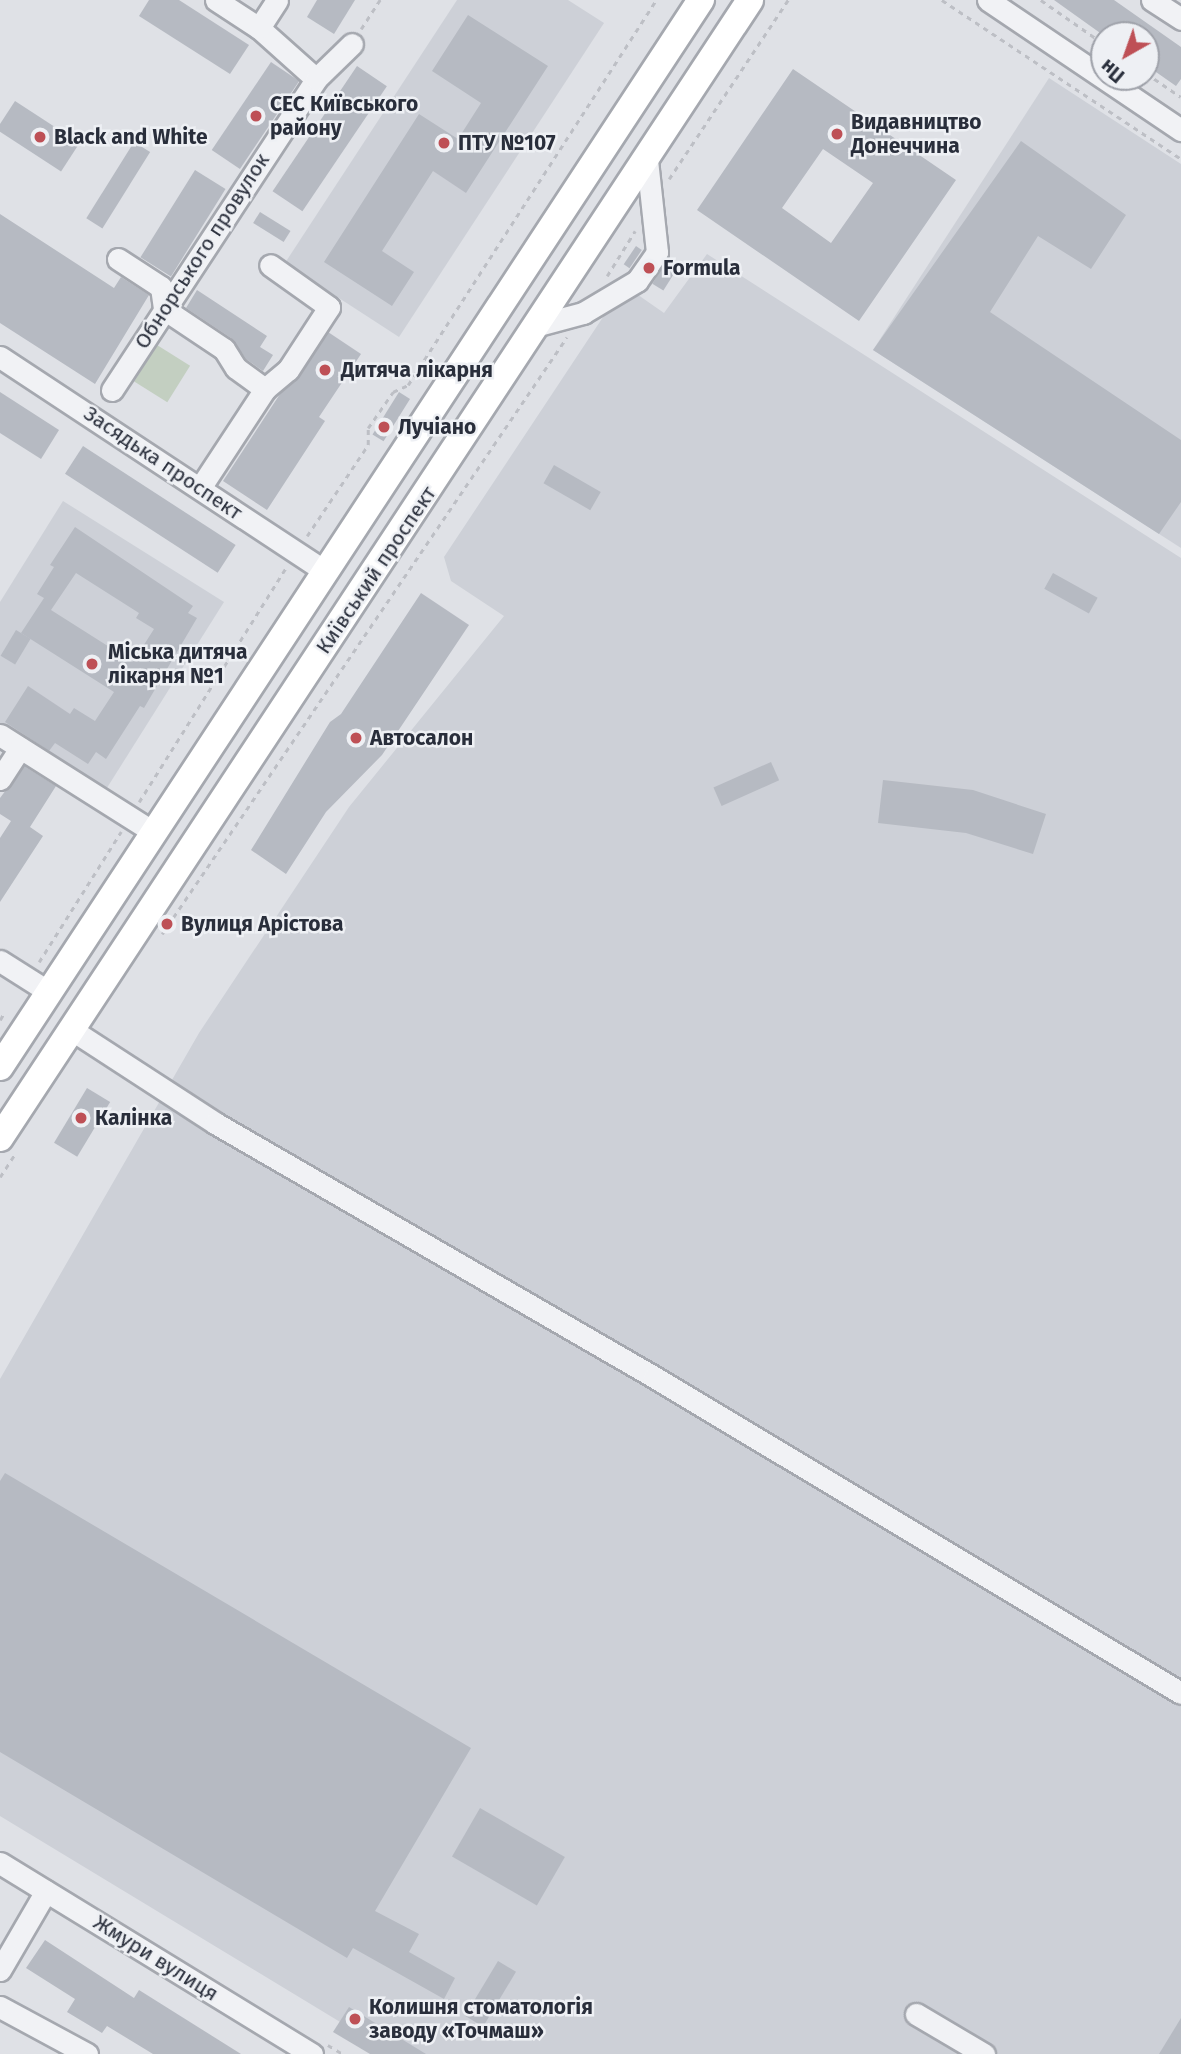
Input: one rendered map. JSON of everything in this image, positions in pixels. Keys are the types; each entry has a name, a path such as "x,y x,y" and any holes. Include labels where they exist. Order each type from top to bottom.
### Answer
{"main road":[{"name":"Київський проспект","path":"0,1067 11,1027 49,992 80,946 701,0"},
{"name":"Київський проспект","path":"0,1139 648,160 750,0"},
{"path":"80,946 82,969 90,975 113,968"},
{"path":"11,1027 35,1023 44,1024 54,1030 58,1042 55,1055"}],"street":[{"path":"216,0 259,28 316,79"},
{"path":"259,28 277,0"},
{"path":"988,0 1012,6 1181,130"},
{"path":"1152,0 1181,19"},
{"name":"Обнорського провулок","path":"112,390 316,79 352,44"},
{"path":"538,325 583,313 637,281 657,252 648,160"},
{"path":"118,259 161,287 164,309 224,348 236,368 265,388"},
{"path":"200,488 265,388 288,370 329,307 270,265"},
{"name":"Засядька проспект","path":"0,357 325,571"},
{"path":"0,735 155,833"},
{"path":"0,779 20,748"},
{"path":"0,961 49,992"},
{"path":"72,1030 215,1122 654,1377 1181,1693"},
{"name":"Жмури вулиця","path":"0,1863 312,2054"},
{"path":"0,1970 46,1891"},
{"path":"0,2007 87,2054"},
{"path":"916,2014 984,2054"}],"path":[{"path":"352,44 380,0"},
{"path":"39,962 296,552 368,444 368,428 393,392 408,385 656,0"},
{"path":"606,278 788,0"},
{"path":"943,0 1181,159"},
{"path":"1041,0 1090,34"},
{"path":"1160,83 1181,97"},
{"path":"156,943 583,313"},
{"path":"4,1013 11,1027"}],"shaded area":[{"name":"ПТУ №107","path":"457,0 568,0 604,23 399,337 285,263"},
{"path":"1049,78 1181,164 1181,548 873,350"},
{"path":"707,254 1181,558 1181,2054 393,2054 0,1816 0,1379 199,1033 349,807 504,616 451,581 444,557 611,305 631,290 664,313"},
{"name":"Міська дитяча лікарня №1","path":"63,501 224,602 105,791 0,726 0,602"}],"green space":[{"path":"157,345 190,366 167,402 134,381"}],"building":[{"path":"149,0 179,0 249,45 230,74 139,16"},
{"path":"317,0 355,0 334,34 307,17"},
{"path":"1054,0 1114,0 1144,21 1090,21 1090,26"},
{"path":"468,15 548,66 466,193 433,171 382,251 414,272 392,306 324,262 419,114 458,139 481,103 432,71"},
{"path":"1160,32 1181,47 1181,79 1176,86 1160,75"},
{"name":"СЕС Київського району","path":"271,62 299,81 240,169 212,150"},
{"path":"357,66 387,86 302,211 273,191"},
{"path":"793,69 956,180 859,321 697,210","holes":["823,149 873,183 831,243 782,208"]},
{"name":"Black and White","path":"15,101 80,143 61,171 0,132 0,124"},
{"path":"1021,141 1126,215 1091,269 1038,236 990,312 1181,440 1181,502 1159,534 873,350"},
{"path":"134,142 150,152 102,228 86,218"},
{"path":"195,170 226,189 171,276 140,257"},
{"path":"260,212 291,231 284,242 253,223"},
{"path":"0,214 114,288 121,277 149,295 95,384 0,323"},
{"path":"636,246 642,250 630,268 624,264"},
{"path":"664,265 675,272 663,291 652,284"},
{"path":"197,290 267,336 260,347 273,355 263,371 246,359 231,338 186,308"},
{"path":"328,332 361,354 319,417 325,421 267,510 223,481 280,394 299,377"},
{"path":"0,392 59,430 41,459 0,433"},
{"path":"399,392 410,399 384,441 373,434"},
{"path":"83,446 236,545 218,573 65,474"},
{"path":"554,465 601,492 590,510 544,483"},
{"path":"75,527 193,606 188,613 197,618 144,708 140,706 106,759 96,752 88,764 55,743 49,751 5,722 28,686 70,714 74,708 95,721 114,692 21,633 44,598 37,594 54,567 50,565","holes":["76,573 139,613 136,618 154,629 133,662 51,610"]},
{"path":"1053,573 1098,598 1089,613 1044,589"},
{"name":"Автосалон","path":"421,593 469,625 382,755 326,812 286,874 251,850 330,722 341,714"},
{"path":"16,630 31,639 15,664 1,656"},
{"path":"771,762 779,780 722,806 713,788"},
{"path":"24,766 56,786 30,827 43,836 0,902 0,838 11,821 0,814 0,798"},
{"path":"883,780 973,790 1046,814 1033,854 966,833 878,823"},
{"path":"87,1088 110,1102 77,1157 54,1143"},
{"path":"5,1473 471,1748 375,1911 419,1934 409,1952 455,1978 444,1999 353,1948 347,1958 0,1752 0,1481"},
{"path":"480,1808 565,1857 537,1905 452,1856"},
{"path":"45,1940 134,1998 139,1990 241,2054 153,2054 107,2026 102,2033 67,2012 75,1999 26,1968"},
{"path":"498,1961 516,1972 483,2027 465,2016"},
{"name":"Колишня стоматологія заводу «Точмаш»","path":"349,2007 426,2054 370,2054 333,2032"},
{"path":"1181,2018 1181,2054 1159,2054"}],"place":[{"name":"СЕС Київського району","path":"256,116"},
{"name":"Видавництво Донеччина","path":"837,134"},
{"name":"Black and White","path":"40,137"},
{"name":"ПТУ №107","path":"444,143"},
{"name":"Formula","path":"649,268"},
{"name":"Дитяча лікарня","path":"325,370"},
{"name":"Лучіано","path":"384,427"},
{"name":"Міська дитяча лікарня №1","path":"92,664"},
{"name":"Автосалон","path":"356,738"},
{"name":"Вулиця Арістова","path":"167,924"},
{"name":"Калінка","path":"81,1118"},
{"name":"Колишня стоматологія заводу «Точмаш»","path":"355,2019"}]}
